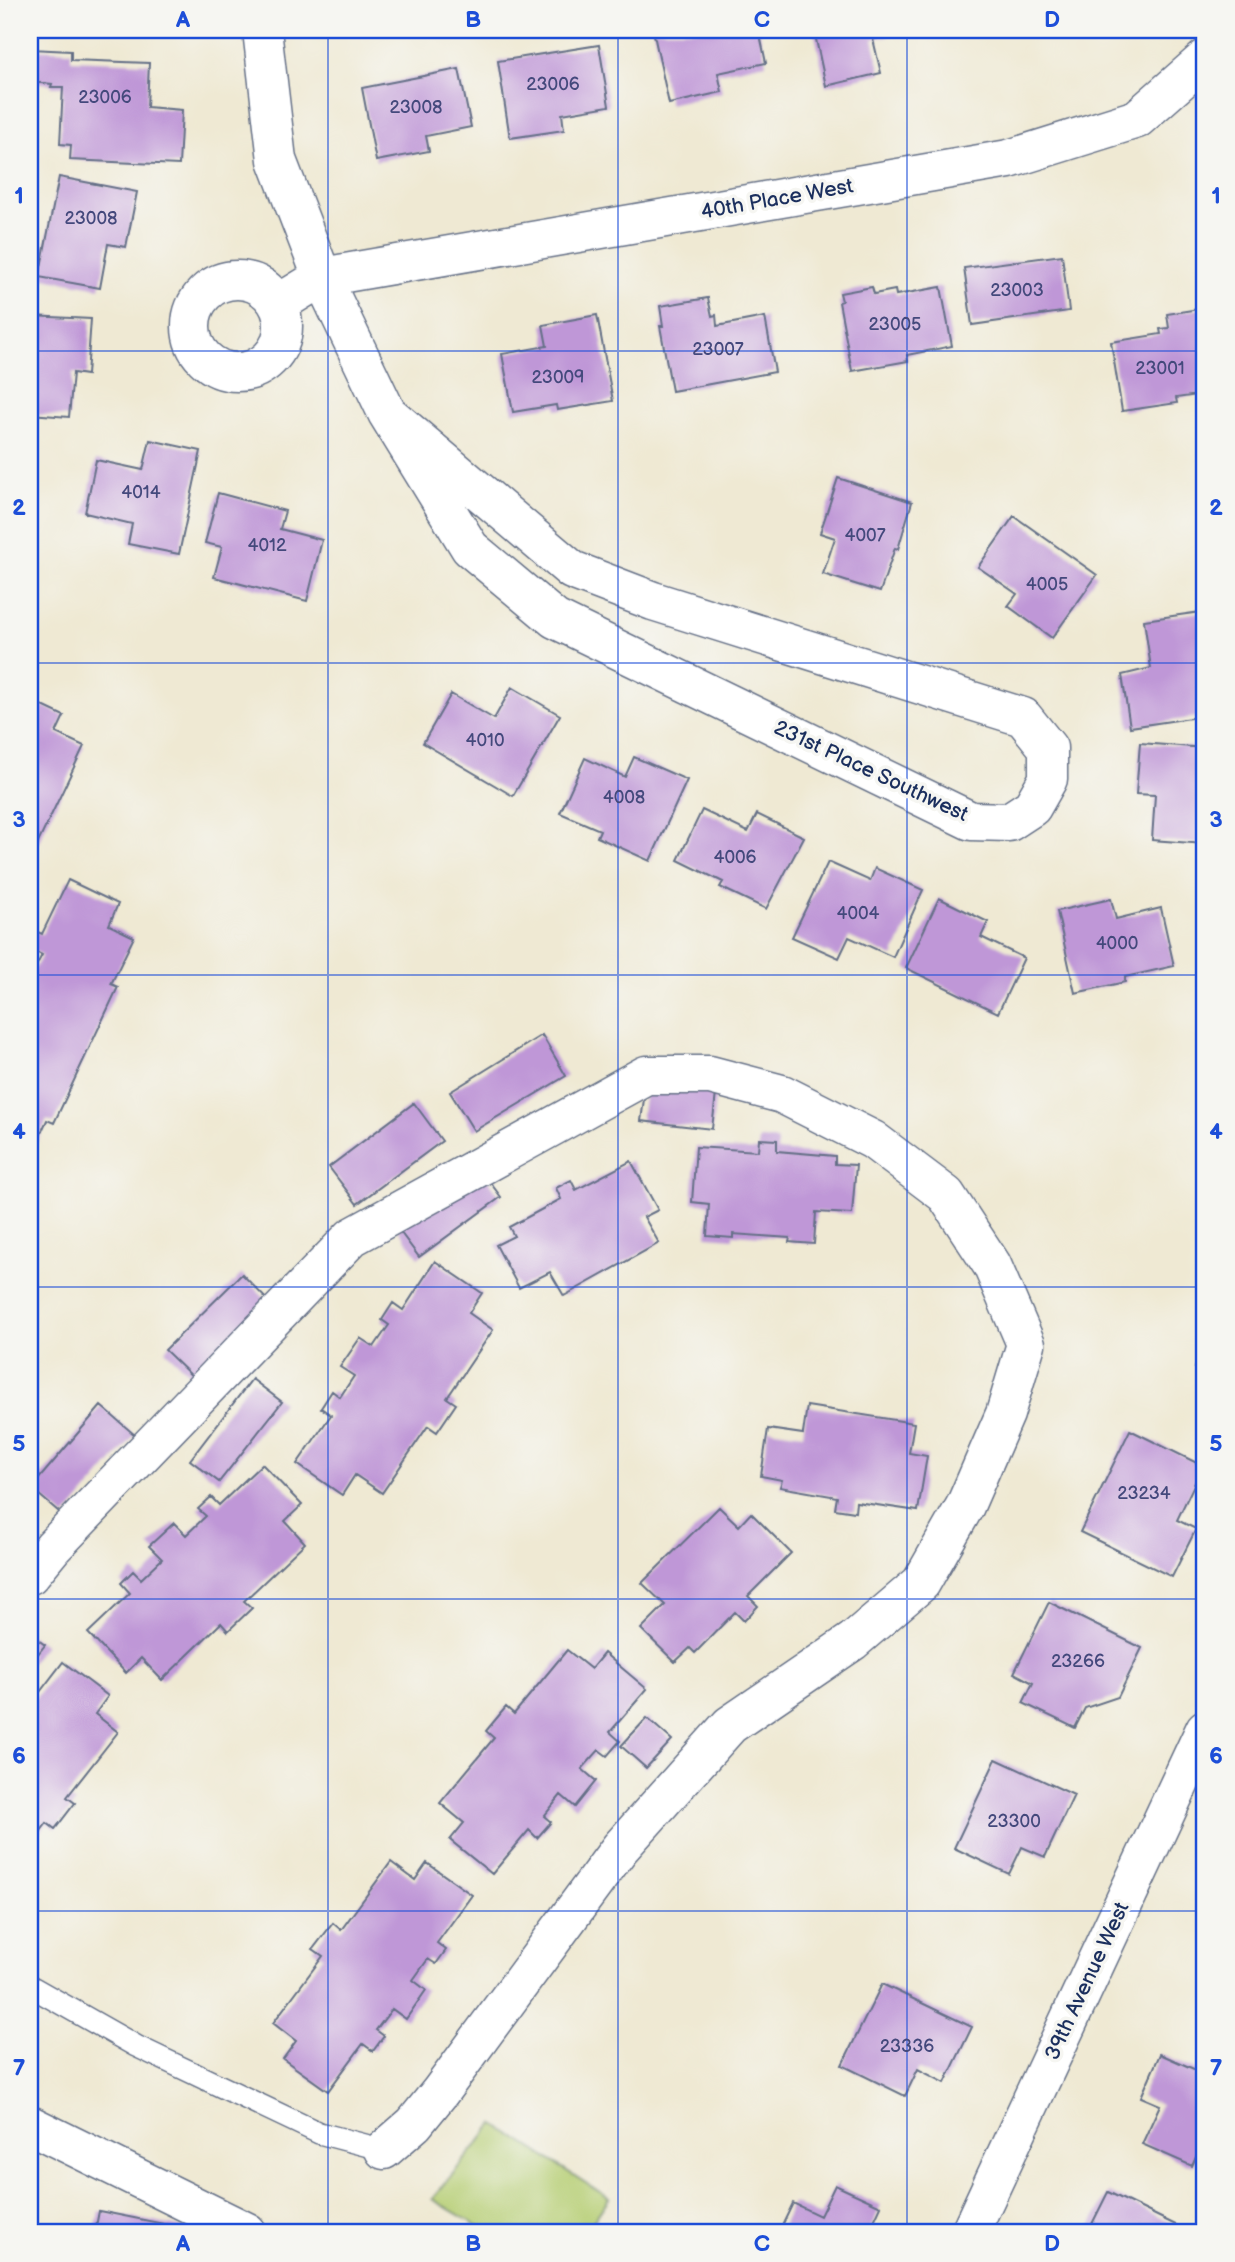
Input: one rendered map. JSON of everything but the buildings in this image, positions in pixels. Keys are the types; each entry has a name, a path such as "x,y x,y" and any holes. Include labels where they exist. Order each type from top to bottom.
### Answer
{"street":[{"name":"231st Place Southwest","path":"262,30 277,160 323,277 387,413 470,548 555,619 971,821 1009,822 1032,807 1048,779 1048,748 1023,717 653,601 572,570 387,413"},
{"name":"40th Place West","path":"323,277 1009,159 1138,119 1205,59"},
{"path":"278,304 323,277"},
{"path":"30,1575 52,1547 352,1237 646,1075 710,1074 782,1094 873,1140 946,1195 992,1265 1026,1344 1000,1426 965,1506 921,1583 853,1641 730,1725 620,1849 440,2092 414,2124 384,2150"},
{"name":"39th Avenue West","path":"970,2232 1205,1729"},
{"path":"30,2125 247,2232"}],"lane":[{"path":"30,1986 136,2046 319,2133 384,2150"}],"green space":[{"path":"494,2124 609,2198 586,2232 488,2232 432,2199"}]}
